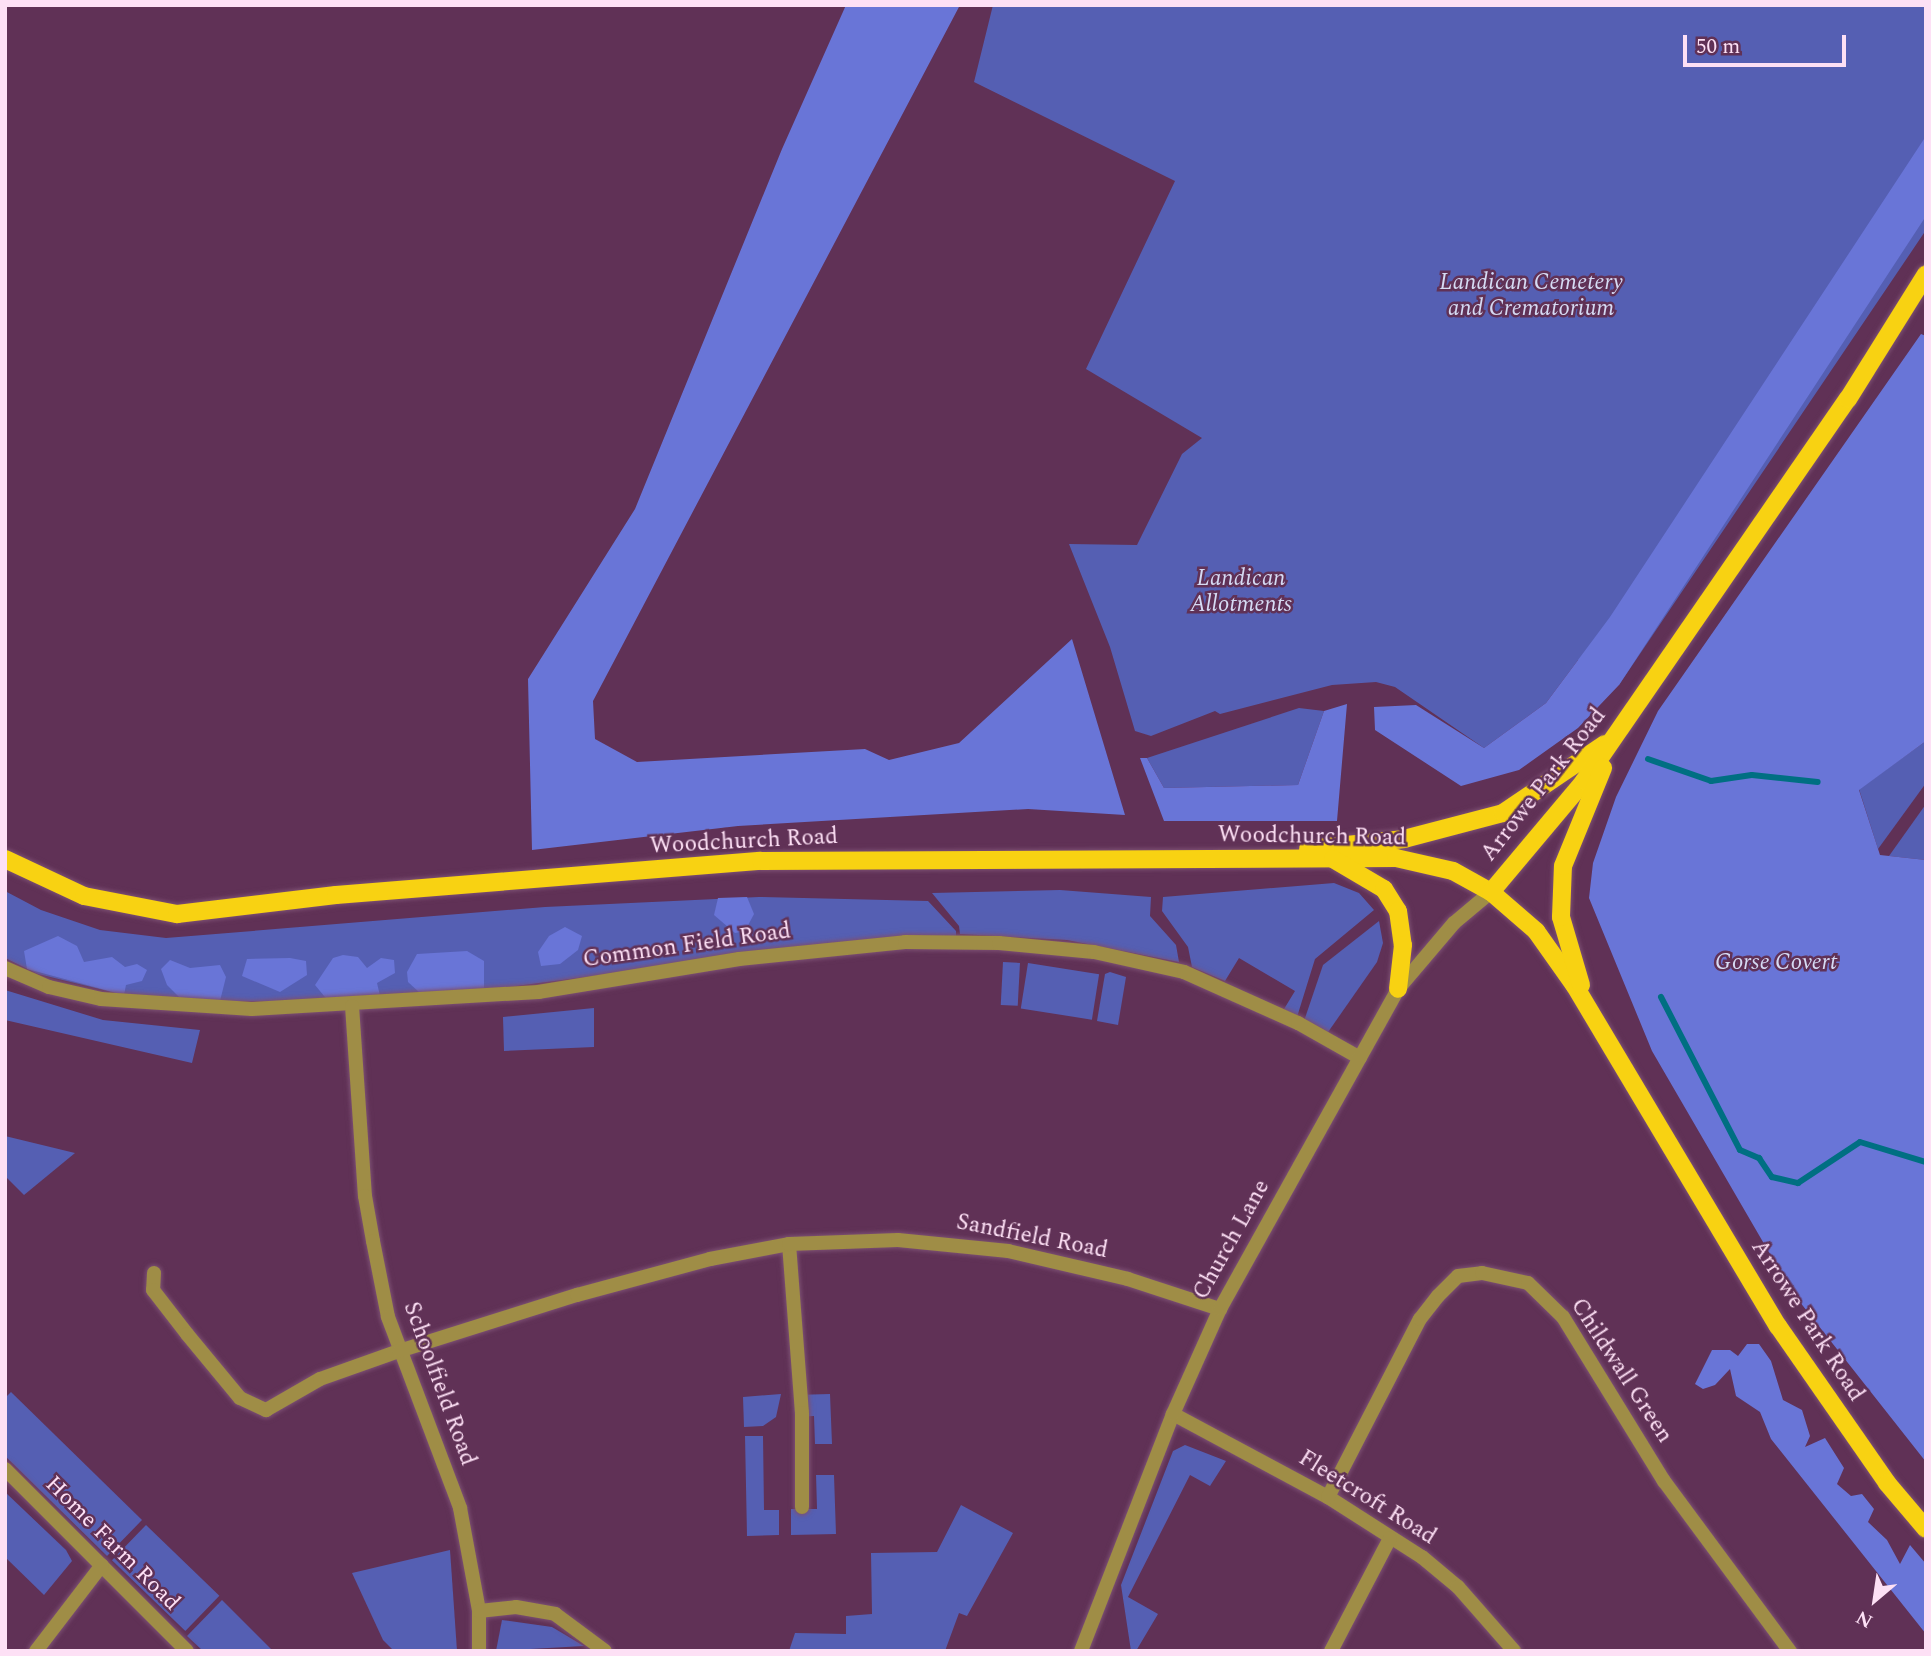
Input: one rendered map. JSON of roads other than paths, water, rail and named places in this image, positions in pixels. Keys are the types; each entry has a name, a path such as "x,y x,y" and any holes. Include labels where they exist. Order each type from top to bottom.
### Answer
{"main road":[{"name":"Arrowe Park Road","path":"1926,274 1848,399 1614,739 1584,781 1491,892 1536,931 1587,1006 1778,1326 1864,1451 1926,1529"},
{"path":"1223,860 1404,839 1503,813 1614,739"},
{"path":"1587,1006 1561,917 1563,866 1614,739"},
{"name":"Woodchurch Road","path":"5,859 84,896 177,914 336,895 761,861 1396,858 1453,872 1491,892"},
{"path":"1333,859 1384,889 1398,911 1403,945 1398,989"}],"street":[{"name":"Church Lane","path":"1081,1651 1173,1414 1220,1309 1398,989 1454,923 1491,892"},
{"name":"Common Field Road","path":"5,968 49,987 101,999 222,1008 352,1006 538,992 738,959 905,942 999,943 1094,952 1184,972 1298,1023 1360,1058"},
{"name":"Schoolfield Road","path":"352,1006 365,1196 400,1351 460,1508 479,1611 480,1651"},
{"name":"Sandfield Road","path":"155,1273 153,1290 240,1398 257,1409 278,1407 320,1379 577,1295 710,1259 789,1244 898,1240 1007,1251 1128,1279 1220,1309"},
{"path":"789,1244 802,1413 802,1507"},
{"name":"Childwall Green","path":"1328,1497 1420,1319 1438,1296 1458,1276 1482,1273 1528,1283 1563,1317 1664,1481 1790,1651"},
{"name":"Fleetcroft Road","path":"1173,1414 1328,1497 1390,1538 1458,1587 1514,1651"},
{"name":"Home Farm Road","path":"5,1469 187,1651"},
{"path":"1331,1651 1390,1538"},
{"path":"36,1651 102,1565"},
{"path":"479,1611 516,1607 555,1614 605,1651"}],"waterway":[{"path":"1648,759 1711,781 1752,775 1818,782"},
{"path":"1661,997 1740,1150 1759,1158 1772,1177 1798,1183 1860,1142 1926,1162"}],"park label":[{"name":"Landican Cemetery and Crematorium","path":"1531,296"},
{"name":"Landican Allotments","path":"1241,592"},
{"name":"Gorse Covert","path":"1776,963"}]}
